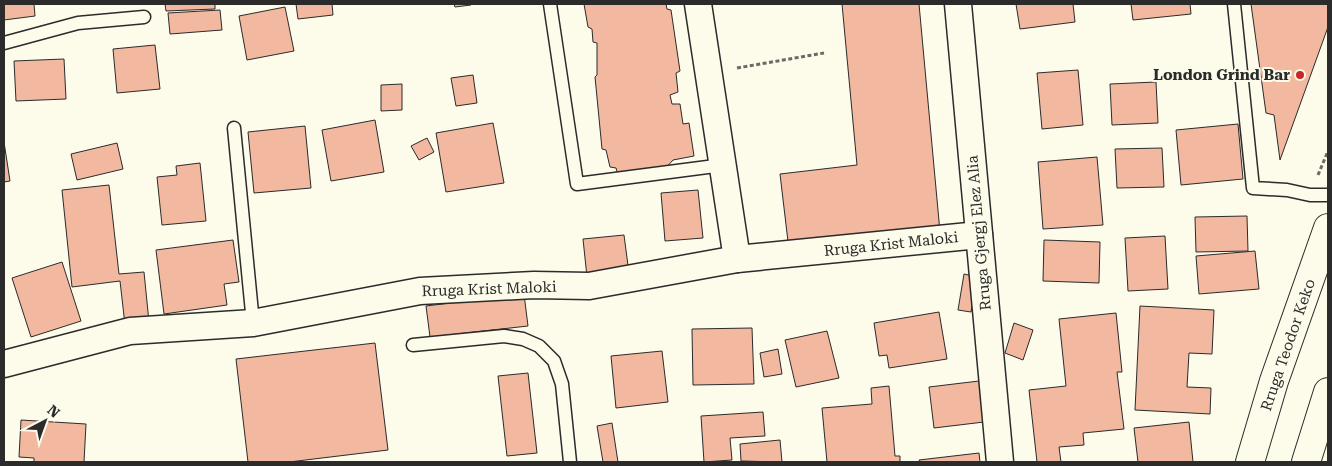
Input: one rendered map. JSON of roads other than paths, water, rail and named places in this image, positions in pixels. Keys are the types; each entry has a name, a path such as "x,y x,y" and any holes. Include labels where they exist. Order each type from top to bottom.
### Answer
{"main road":[{"name":"Rruga Teodor Keko","path":"1250,462 1274,381 1328,228"},
{"path":"1306,462 1328,392"}],"street":[{"path":"698,4 737,260"},
{"name":"Rruga Gjergj Elez Alia","path":"958,4 1000,462"},
{"name":"Rruga Krist Maloki","path":"4,364 130,331 254,323 420,291 534,285 589,286 737,260 979,235"}],"lane":[{"path":"550,4 577,184 723,165"},
{"path":"1234,4 1253,188 1287,190 1310,195 1328,195"},
{"path":"4,43 78,23 144,17"},
{"path":"234,128 254,323"},
{"path":"413,345 504,336 523,339 539,346 554,361 562,384 570,462"}],"place":[{"name":"London Grind Bar","path":"1300,75"}]}
